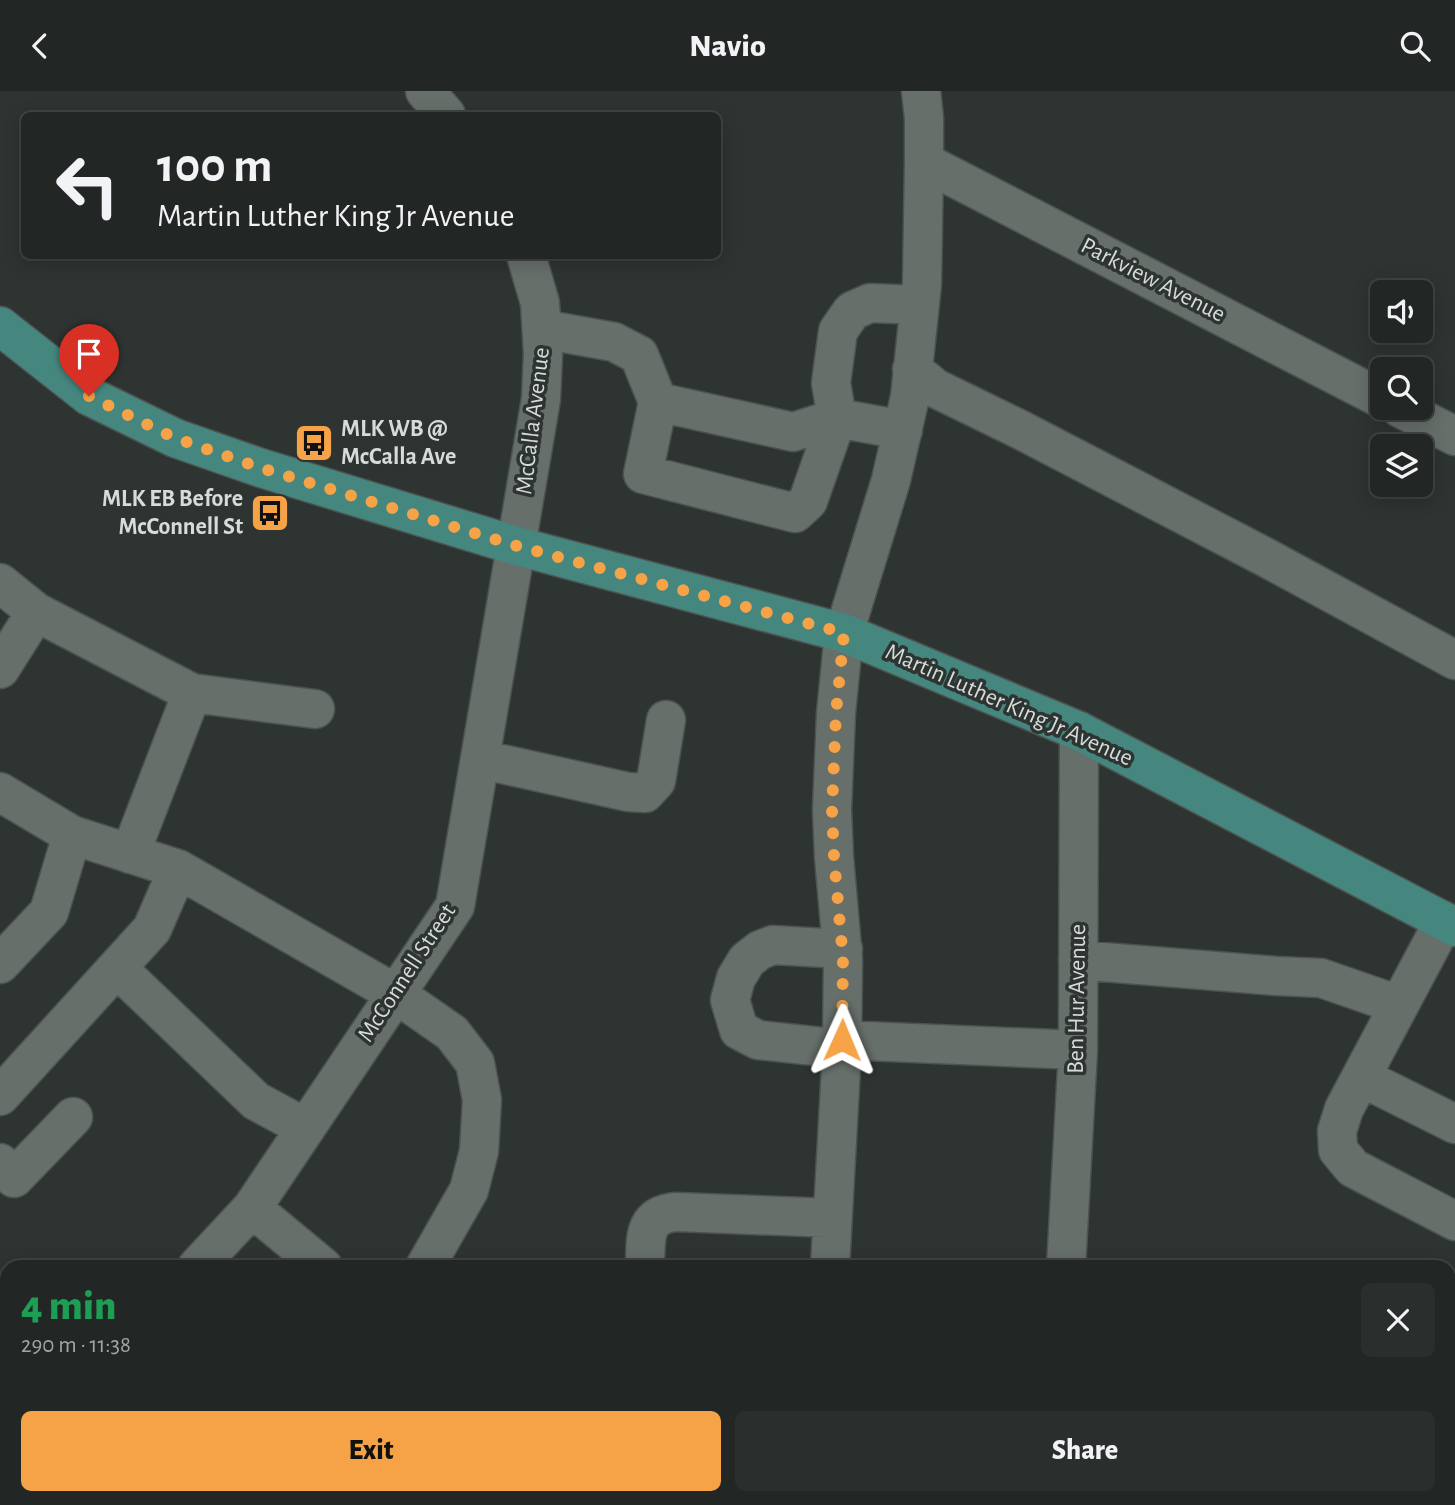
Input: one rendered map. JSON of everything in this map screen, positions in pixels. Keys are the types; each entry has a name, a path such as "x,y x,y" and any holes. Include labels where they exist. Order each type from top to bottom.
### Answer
{"main road":[{"name":"Martin Luther King Jr Avenue","path":"0,326 89,396 175,438 261,468 517,546 844,633 1079,731 1449,924"}],"street":[{"path":"425,91 443,112"},
{"path":"830,1260 842,1045 843,949 832,810 836,713 844,633 891,480 910,397 922,283 924,118 921,91"},
{"name":"Parkview Avenue","path":"924,162 1370,393"},
{"name":"McCalla Avenue","path":"517,546 541,399 544,354 540,303 527,259"},
{"path":"542,328 614,342 639,355 658,402 643,474 795,513 808,501 837,418 831,383 838,331 852,311 870,303 919,305"},
{"path":"912,369 935,388 1217,532 1455,660"},
{"path":"658,402 793,432 837,418 903,430"},
{"path":"1423,420 1455,436"},
{"name":"McConnell Street","path":"204,1260 252,1208 455,906 517,546"},
{"path":"0,583 36,611 192,693 315,709"},
{"path":"0,669 36,611"},
{"path":"130,854 192,693"},
{"path":"480,759 628,792 645,793 656,781 667,720"},
{"name":"Ben Hur Avenue","path":"1068,1260 1078,1050 1079,731"},
{"path":"0,792 72,835 178,869 396,994 452,1034 475,1063 482,1100 479,1151 470,1190 429,1260"},
{"path":"0,964 49,912 72,835"},
{"path":"0,1096 152,929 178,869"},
{"path":"1449,924 1399,1005 1344,1109 1337,1131 1338,1150 1353,1168 1455,1221"},
{"path":"843,949 773,945 760,950 747,960 736,978 730,1000 739,1030 758,1040 842,1045 1078,1050"},
{"path":"1078,960 1321,978 1399,1005"},
{"path":"117,968 256,1101 306,1128"},
{"path":"1361,1077 1455,1124"},
{"path":"0,1163 15,1178 73,1117"},
{"path":"252,1208 315,1260"},
{"path":"645,1260 646,1238 653,1220 662,1213 832,1218"}],"place":[{"name":"MLK WB @ McCalla Ave","path":"314,443"},
{"name":"MLK EB Before McConnell St","path":"270,513"}],"route":[{"path":"89,396 175,438 261,468 517,546 844,633 836,713 832,810 843,959 842,1040"}]}
